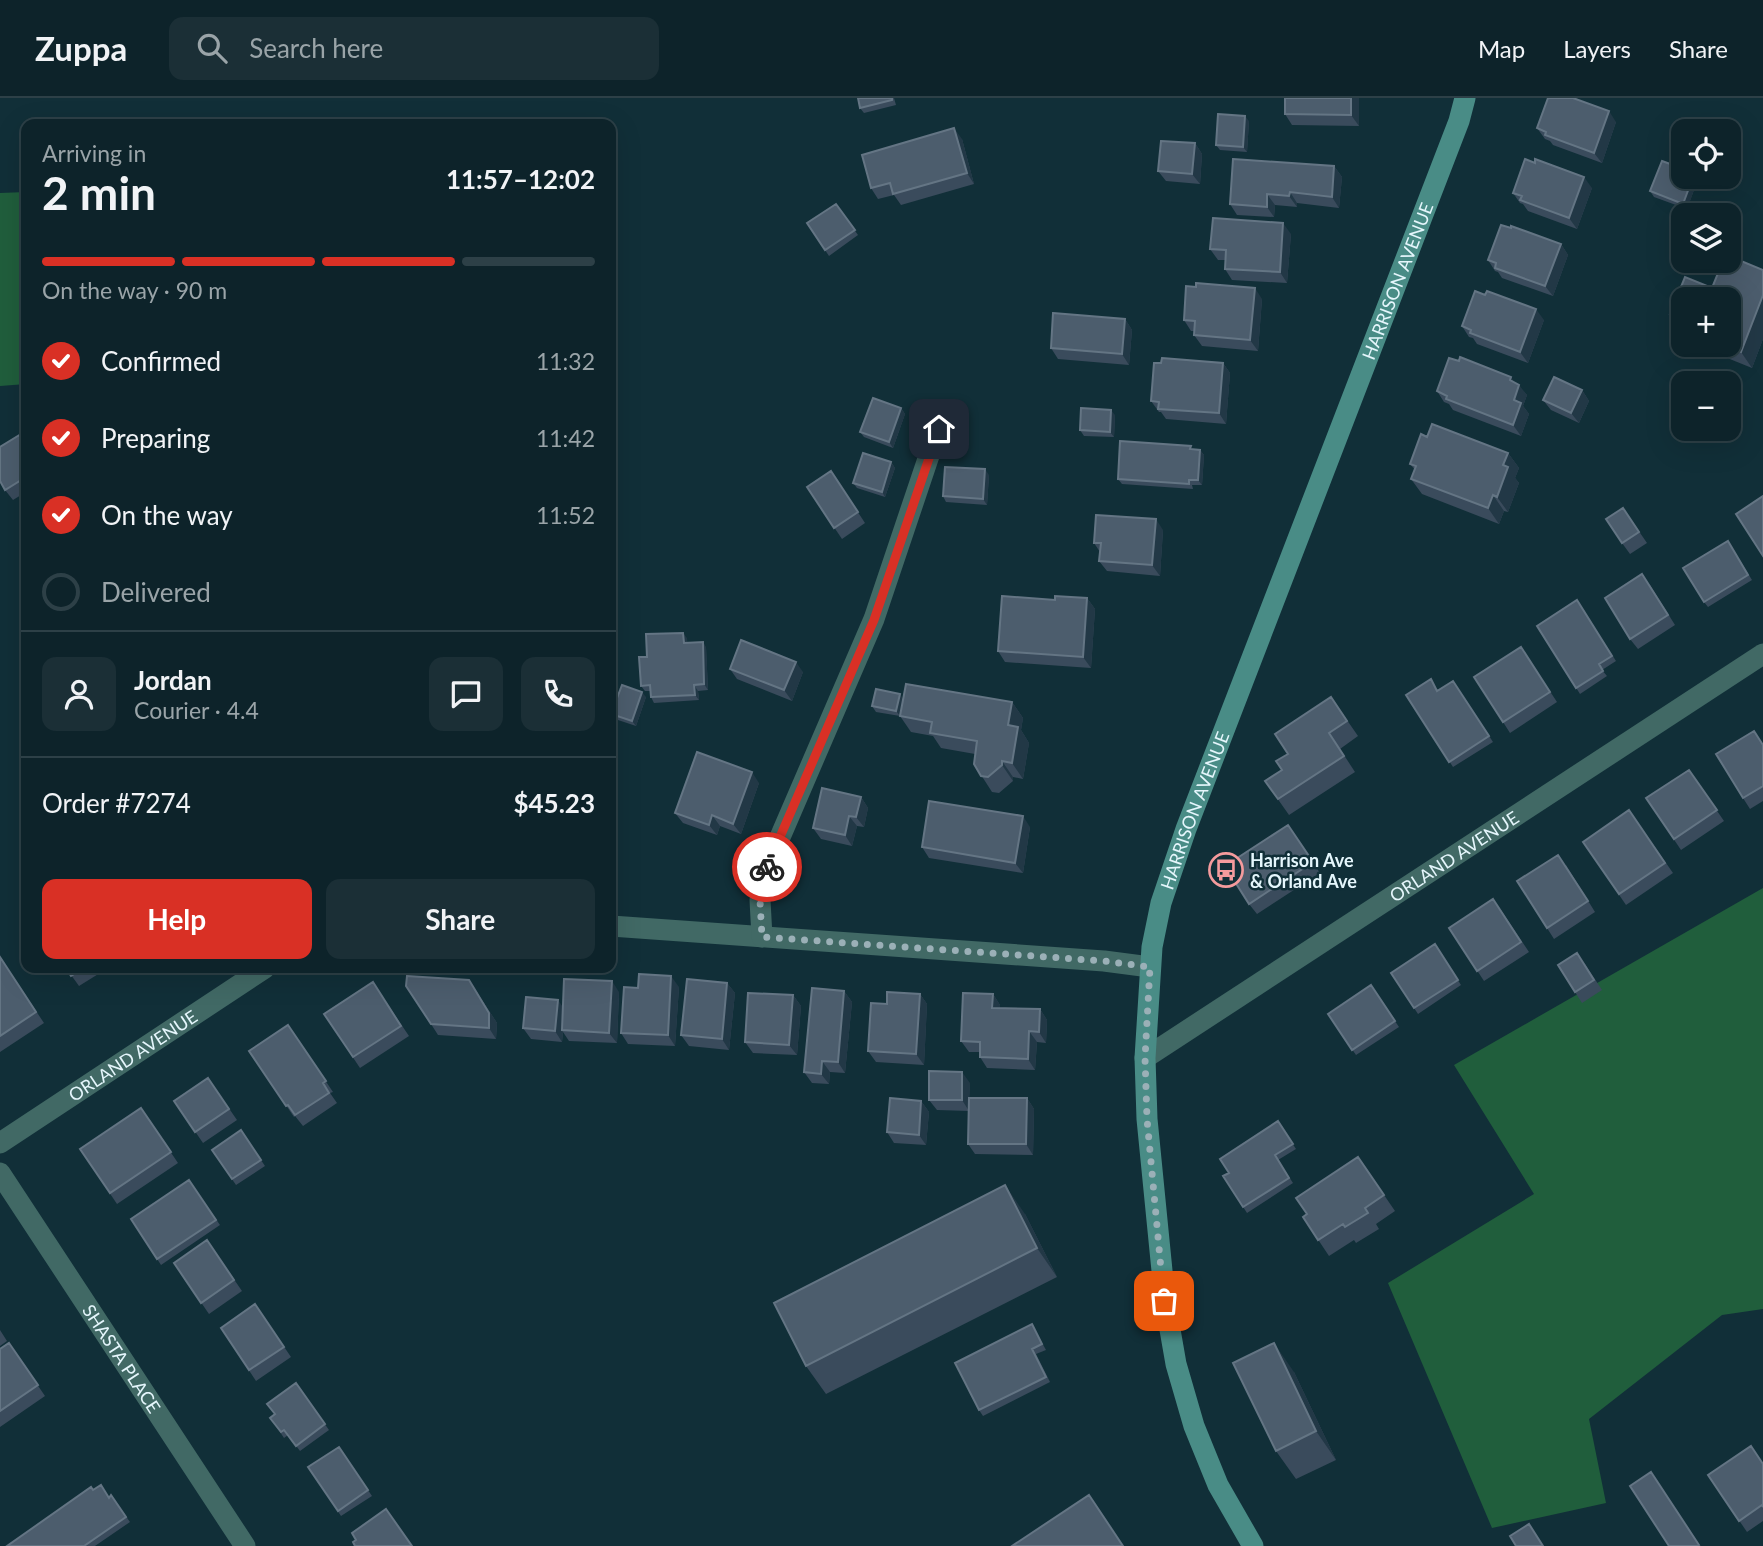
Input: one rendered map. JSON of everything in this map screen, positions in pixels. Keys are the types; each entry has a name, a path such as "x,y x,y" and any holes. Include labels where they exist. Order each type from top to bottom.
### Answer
{"main road":[{"name":"HARRISON AVENUE","path":"1253,1546 1218,1485 1194,1426 1176,1364 1164,1301 1147,1119 1145,1058 1150,967 1161,903 1186,829 1454,134 1465,98"}],"street":[{"path":"762,937 760,900 765,872 874,620 939,429"},
{"name":"ORLAND AVENUE","path":"1145,1058 1763,654"},
{"path":"616,926 1104,961 1150,967"},
{"name":"ORLAND AVENUE","path":"0,1143 257,973"},
{"name":"SHASTA PLACE","path":"0,1173 245,1546"}],"green space":[{"path":"21,192 21,384 0,386 0,193"},
{"path":"1763,888 1763,1309 1722,1315 1589,1419 1606,1503 1492,1528 1388,1283 1534,1194 1454,1065"}],"building":[{"path":"858,98 892,98 892,100 860,108"},
{"path":"1285,98 1351,98 1351,115 1285,114"},
{"path":"1548,98 1573,98 1609,111 1594,153 1545,135 1546,132 1537,128"},
{"path":"1218,114 1245,116 1243,147 1216,145"},
{"path":"954,128 967,173 893,194 890,183 871,188 862,155"},
{"path":"1161,141 1195,143 1192,174 1158,171"},
{"path":"1233,159 1334,166 1332,197 1290,192 1289,196 1267,194 1267,207 1230,204"},
{"path":"1525,159 1535,163 1535,159 1584,177 1569,218 1520,200 1522,196 1513,193"},
{"path":"1662,161 1671,164 1671,189 1689,189 1683,203 1650,191"},
{"path":"836,204 855,230 825,250 807,223"},
{"path":"1213,218 1283,223 1280,272 1225,269 1226,250 1210,249"},
{"path":"1501,225 1561,244 1545,286 1495,268 1496,263 1488,260"},
{"path":"1741,261 1763,270 1763,295 1741,352 1741,287 1712,287 1718,273 1741,273"},
{"path":"1685,277 1710,287 1681,287"},
{"path":"1196,283 1255,288 1250,340 1194,335 1195,321 1184,320 1186,286 1196,287"},
{"path":"1475,291 1485,295 1487,291 1536,309 1520,352 1470,333 1471,330 1462,326"},
{"path":"1053,313 1125,319 1122,354 1051,348"},
{"path":"1460,357 1511,377 1510,380 1519,385 1514,400 1521,403 1513,425 1446,399 1447,396 1437,391 1449,358 1459,361"},
{"path":"1162,358 1223,363 1219,413 1158,409 1159,402 1151,401 1154,363 1161,363"},
{"path":"1554,377 1582,390 1571,413 1543,400"},
{"path":"873,398 901,408 889,442 860,432"},
{"path":"1081,408 1111,410 1110,432 1080,430"},
{"path":"1432,424 1508,453 1503,465 1508,467 1497,497 1493,495 1488,508 1411,479 1416,466 1410,464 1421,434 1427,437"},
{"path":"21,434 21,480 5,490 0,481 0,447"},
{"path":"1120,441 1191,446 1190,449 1200,450 1198,480 1189,480 1189,484 1118,479"},
{"path":"863,453 891,462 882,492 853,483"},
{"path":"945,467 985,469 983,499 943,496"},
{"path":"831,471 858,512 834,528 807,487"},
{"path":"1763,496 1763,556 1736,514"},
{"path":"1623,508 1639,532 1622,543 1606,519"},
{"path":"1096,515 1156,519 1152,565 1099,561 1101,543 1094,543"},
{"path":"1728,541 1748,575 1704,602 1683,568"},
{"path":"1642,574 1668,615 1630,639 1605,598"},
{"path":"1002,596 1055,600 1055,596 1087,598 1083,657 998,651"},
{"path":"1577,600 1612,656 1599,664 1603,671 1576,688 1537,626"},
{"path":"683,633 684,643 703,642 704,684 694,685 695,695 651,697 650,685 641,686 639,657 647,657 646,634"},
{"path":"741,640 796,662 784,690 730,669"},
{"path":"1521,647 1550,692 1503,722 1474,677"},
{"path":"1431,679 1437,691 1453,681 1489,736 1449,762 1406,695"},
{"path":"906,684 1012,702 1008,725 1018,727 1012,763 1002,761 1002,765 988,777 981,776 974,764 977,741 930,733 932,722 900,716"},
{"path":"622,685 642,692 632,721 616,716 616,701"},
{"path":"876,689 900,694 896,711 872,706"},
{"path":"1331,697 1347,721 1329,733 1344,756 1278,799 1265,781 1282,770 1276,761 1288,754 1275,734"},
{"path":"1754,731 1763,745 1763,786 1743,798 1716,754"},
{"path":"697,752 752,772 733,824 712,815 709,825 675,813"},
{"path":"1689,770 1717,810 1674,839 1646,798"},
{"path":"822,788 861,797 856,817 849,816 845,835 813,828"},
{"path":"929,801 1023,816 1015,863 922,847"},
{"path":"1629,810 1665,863 1619,894 1583,842"},
{"path":"1288,825 1313,862 1249,904 1225,866"},
{"path":"1558,855 1588,901 1547,928 1517,881"},
{"path":"1493,899 1521,942 1477,971 1449,928"},
{"path":"1435,944 1458,980 1414,1008 1391,973"},
{"path":"1577,953 1594,980 1575,992 1558,965"},
{"path":"0,957 36,1012 0,1036"},
{"path":"639,974 671,976 668,1035 621,1033 624,987 638,988"},
{"path":"407,976 469,980 489,1013 489,1028 431,1024 406,986"},
{"path":"564,979 612,981 609,1033 562,1030"},
{"path":"687,979 727,983 722,1039 681,1035"},
{"path":"373,982 401,1026 353,1057 324,1014"},
{"path":"1371,985 1395,1021 1352,1050 1328,1014"},
{"path":"812,988 844,991 838,1062 822,1061 821,1074 804,1072"},
{"path":"887,992 920,994 916,1054 868,1051 871,1003 887,1004"},
{"path":"748,993 793,995 789,1045 745,1042"},
{"path":"963,993 993,994 992,1008 1040,1009 1039,1032 1029,1031 1028,1059 980,1057 980,1042 961,1041"},
{"path":"526,997 558,1000 555,1031 523,1028"},
{"path":"288,1025 326,1081 323,1083 329,1093 295,1115 249,1051"},
{"path":"929,1071 962,1072 962,1100 929,1100"},
{"path":"208,1078 229,1109 195,1132 174,1101"},
{"path":"890,1098 921,1101 919,1135 887,1132"},
{"path":"969,1098 1027,1098 1026,1144 968,1144"},
{"path":"141,1108 171,1152 110,1193 80,1149"},
{"path":"1278,1121 1293,1144 1275,1155 1289,1178 1243,1207 1223,1176 1229,1173 1220,1159"},
{"path":"241,1130 261,1160 232,1179 212,1150"},
{"path":"1358,1157 1384,1195 1365,1208 1368,1213 1345,1227 1343,1224 1318,1240 1303,1217 1307,1214 1296,1198"},
{"path":"189,1180 216,1220 157,1259 131,1219"},
{"path":"1005,1185 1037,1248 806,1366 774,1303"},
{"path":"207,1240 234,1280 201,1303 174,1263"},
{"path":"255,1304 284,1347 249,1370 221,1328"},
{"path":"1032,1324 1042,1344 1032,1349 1046,1377 979,1410 955,1363"},
{"path":"9,1343 38,1385 0,1411 0,1349"},
{"path":"1274,1343 1316,1431 1276,1451 1233,1363"},
{"path":"296,1383 325,1424 296,1446 270,1418 275,1414 267,1404"},
{"path":"1751,1446 1763,1464 1763,1507 1762,1505 1739,1521 1708,1475"},
{"path":"339,1447 368,1490 338,1511 308,1467"},
{"path":"1651,1472 1699,1545 1669,1546 1630,1486"},
{"path":"101,1485 126,1517 84,1546 7,1546 91,1487 93,1490"},
{"path":"1089,1495 1123,1546 1012,1546"},
{"path":"386,1509 412,1546 355,1546 353,1542 356,1540 352,1533"},
{"path":"1529,1524 1543,1546 1516,1546 1510,1536"}],"way so far":[{"path":"767,867 760,900 762,937 1104,961 1150,967 1145,1058 1147,1119 1164,1301"}],"place":[{"name":"Harrison Ave & Orland Ave","path":"1226,870"}],"route":[{"path":"767,867 874,620 939,429"}]}
